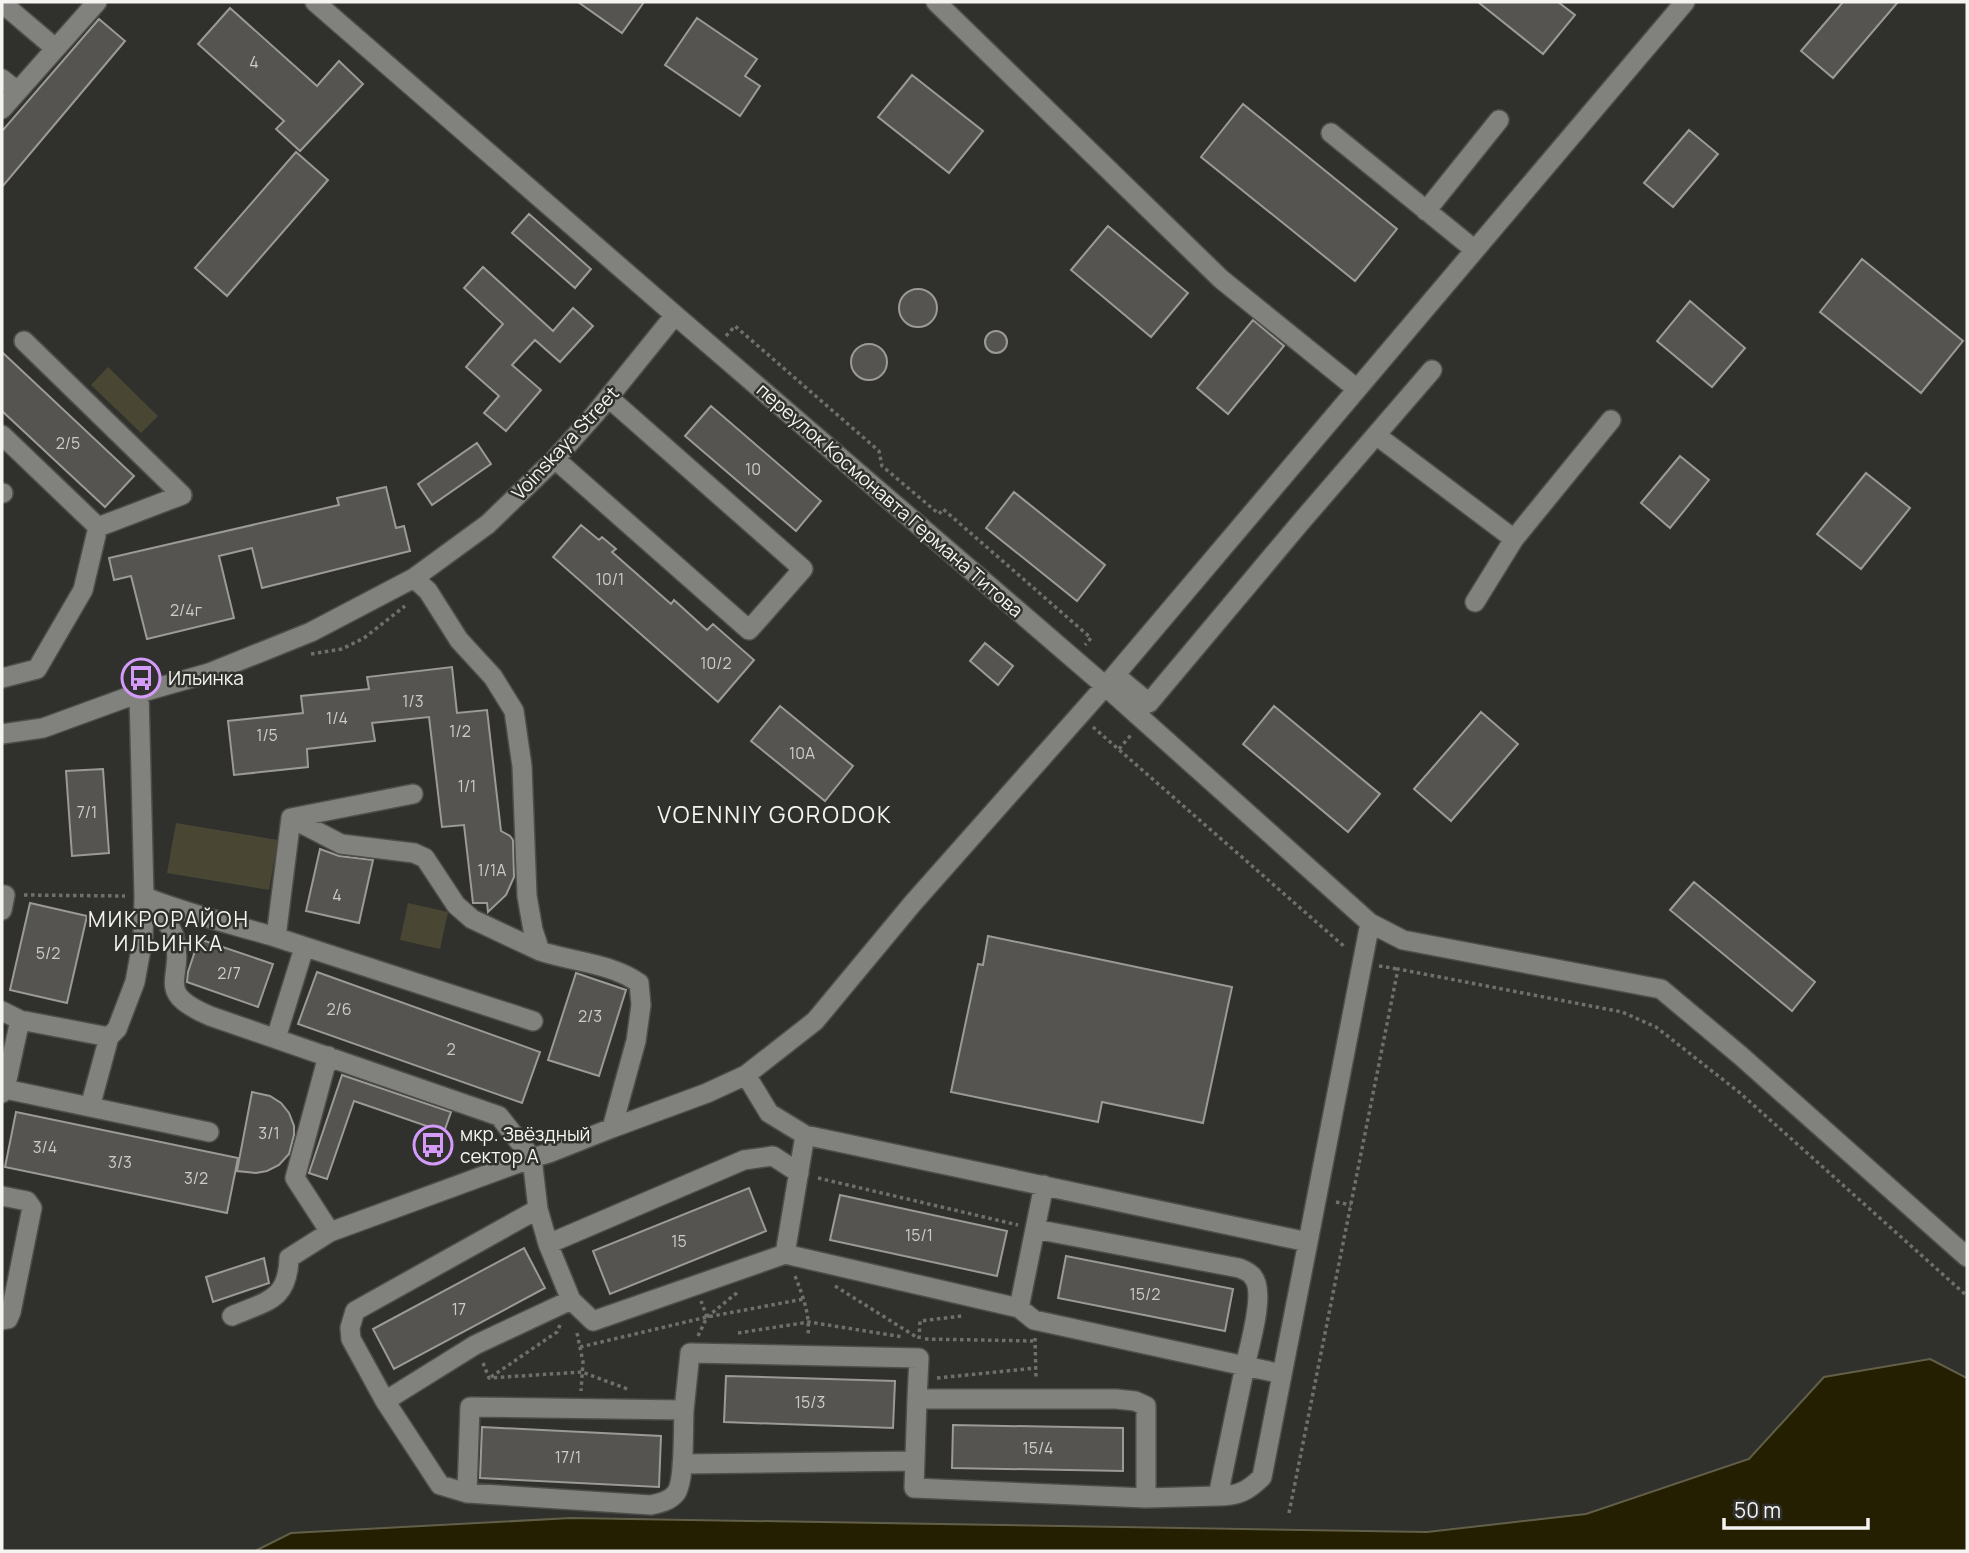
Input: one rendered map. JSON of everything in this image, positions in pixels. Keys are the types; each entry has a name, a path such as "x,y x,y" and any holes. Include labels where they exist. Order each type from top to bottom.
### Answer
{"street":[{"path":"2,109 9,85 55,48 97,2"},
{"path":"315,2 676,315"},
{"path":"936,2 1221,279 1357,389"},
{"path":"232,1316 277,1296 288,1277 289,1258 330,1232 707,1093 746,1075 815,1021 913,903 1109,680 1685,2"},
{"path":"2,3 55,48"},
{"path":"1426,211 1499,120"},
{"path":"1331,133 1475,250"},
{"name":"Voinskaya Street","path":"2,734 43,728 139,693 209,673 311,632 414,578 488,524 555,459 609,398 676,315"},
{"name":"переулок Космонавта Германа Титова","path":"676,315 1109,680"},
{"path":"24,341 182,495 98,527"},
{"path":"1109,680 1149,704 1432,370"},
{"path":"555,459 750,630 803,569 609,398"},
{"path":"1475,602 1514,539 1611,420"},
{"path":"2,435 98,527"},
{"path":"1376,435 1514,539"},
{"path":"2,678 37,669 83,590 98,527"},
{"path":"414,578 428,591 459,640 494,677 514,711 522,766 527,896 540,951"},
{"path":"1109,680 1370,923 1402,940 1661,989 1741,1056 1967,1257"},
{"path":"90,1107 109,1037 117,1028 135,982 143,938 139,693"},
{"path":"291,818 413,794"},
{"path":"291,818 341,844 422,856 456,905 472,919 540,951 619,971 639,983 641,1005 636,1041 612,1128"},
{"path":"276,937 291,818"},
{"path":"144,897 533,1021"},
{"path":"144,897 170,926 176,945 174,990 184,1003 211,1016 499,1116 532,1158 538,1209 548,1244 571,1300 593,1321 785,1254 1282,1374"},
{"path":"538,1209 355,1311 350,1328 351,1339 385,1401 440,1485 467,1493 652,1505 671,1499 678,1491 681,1479 690,1353 806,1356 919,1349 914,1488 1146,1498 1235,1496 1250,1489 1262,1477 1370,923"},
{"path":"276,1038 304,948"},
{"path":"2,1011 20,1020 109,1037"},
{"path":"20,1020 3,1091 209,1132"},
{"path":"328,1056 295,1178 330,1232"},
{"path":"746,1075 769,1113 805,1135 1308,1241"},
{"path":"785,1254 805,1135"},
{"path":"548,1244 744,1160 773,1156 799,1173"},
{"path":"1026,1314 1035,1229 1044,1185"},
{"path":"2,1196 27,1201 32,1208 11,1312 8,1319 2,1320"},
{"path":"1035,1229 1239,1268 1255,1278 1258,1298 1219,1496"},
{"path":"385,1401 475,1345 571,1300"},
{"path":"918,1390 1037,1399 1116,1399 1135,1401 1146,1406 1146,1498"},
{"path":"467,1493 470,1407 684,1410"},
{"path":"682,1464 915,1461"}],"path":[{"path":"4,902 144,897"},
{"path":"1289,1513 1398,969 1622,1012 1656,1027 1740,1093 1967,1296"},
{"path":"799,1173 1035,1229"},
{"path":"785,1254 804,1299 809,1322 806,1356"},
{"path":"830,1283 919,1349"},
{"path":"694,1286 707,1317"},
{"path":"709,1338 696,1340 707,1317 746,1286"},
{"path":"580,1347 707,1317 804,1299"},
{"path":"571,1300 583,1362 580,1409"},
{"path":"489,1378 557,1332 571,1300"},
{"path":"1026,1314 1035,1341 1037,1399"},
{"path":"919,1349 920,1321 970,1315"},
{"path":"734,1334 809,1322 919,1349 1035,1341"},
{"path":"475,1345 489,1378"},
{"path":"918,1390 1036,1368"},
{"path":"489,1378 582,1372 633,1391"}],"shaded area":[{"path":"108,367 158,416 141,433 91,385"},
{"path":"176,823 278,840 269,890 167,873"},
{"path":"408,903 448,912 440,949 400,940"},
{"path":"1930,1359 1967,1378 1967,1551 255,1551 291,1533 571,1518 1427,1532 1586,1514 1749,1459 1824,1377"}],"building":[{"path":"578,2 644,2 622,33"},
{"path":"1478,2 1558,2 1575,15 1543,54"},
{"path":"1843,2 1898,2 1833,78 1801,51"},
{"path":"230,8 317,86 339,61 363,84 300,151 276,129 284,121 198,44"},
{"path":"697,18 757,59 745,76 760,86 740,116 665,65"},
{"path":"99,19 125,41 2,187 2,131"},
{"path":"912,75 983,131 949,173 878,117"},
{"path":"1243,104 1397,229 1355,281 1201,157"},
{"path":"1689,130 1718,154 1673,207 1644,183"},
{"path":"296,152 328,180 227,296 195,268"},
{"path":"529,214 591,269 575,288 512,233"},
{"path":"1108,226 1188,293 1151,337 1071,270"},
{"path":"1862,259 1963,341 1921,393 1820,312"},
{"path":"483,267 553,331 573,308 593,326 560,362 535,340 512,365 541,390 506,431 484,413 499,396 466,367 503,324 464,288"},
{"path":"918,289 931,295 937,308 931,321 918,327 905,321 899,308 905,295"},
{"path":"1690,301 1745,348 1712,387 1657,341"},
{"path":"1253,320 1284,346 1228,414 1197,388"},
{"path":"992,331 1000,331 1007,338 1007,346 1000,353 992,353 985,346 985,338"},
{"path":"869,344 882,349 887,362 882,375 869,380 856,375 851,362 856,349"},
{"path":"2,352 134,476 105,507 2,411"},
{"path":"711,406 821,501 796,531 685,436"},
{"path":"477,443 491,464 432,505 418,484"},
{"path":"1680,456 1709,480 1670,528 1641,503"},
{"path":"1866,473 1910,508 1861,569 1817,534"},
{"path":"386,487 396,528 404,526 410,551 262,588 252,548 219,556 234,618 147,639 131,576 114,580 109,558 339,505 337,498"},
{"path":"1014,492 1105,565 1077,601 986,528"},
{"path":"581,525 599,540 602,537 616,549 612,552 671,604 674,600 707,630 713,624 754,660 718,702 553,557"},
{"path":"985,643 1013,666 998,685 970,661"},
{"path":"452,667 457,713 487,710 501,831 513,840 514,877 506,895 488,912 487,903 473,903 464,825 442,827 429,717 372,723 375,741 307,749 308,767 234,775 228,721 303,713 301,696 369,689 367,677"},
{"path":"780,706 853,766 825,801 751,741"},
{"path":"1274,706 1380,794 1348,832 1243,744"},
{"path":"1481,712 1518,744 1451,821 1414,789"},
{"path":"103,769 109,853 72,856 66,771"},
{"path":"320,849 339,856 373,860 359,923 306,911"},
{"path":"1694,882 1815,982 1792,1011 1670,910"},
{"path":"30,903 87,916 67,1003 10,990"},
{"path":"988,936 1232,987 1203,1123 1102,1102 1098,1122 951,1092 978,964 983,965"},
{"path":"199,939 273,964 258,1007 187,982"},
{"path":"317,972 540,1052 522,1103 298,1024"},
{"path":"576,973 626,990 599,1076 548,1060"},
{"path":"342,1075 451,1112 444,1132 354,1101 327,1179 309,1173"},
{"path":"252,1092 270,1096 281,1103 294,1126 289,1154 279,1165 256,1173 237,1171"},
{"path":"16,1112 238,1158 227,1213 5,1167"},
{"path":"749,1188 766,1231 610,1294 593,1251"},
{"path":"840,1195 1007,1231 997,1276 830,1240"},
{"path":"524,1248 545,1288 394,1369 373,1329"},
{"path":"1066,1256 1233,1289 1225,1331 1058,1298"},
{"path":"264,1258 269,1283 213,1302 206,1277"},
{"path":"726,1376 895,1381 893,1428 724,1422"},
{"path":"953,1425 1123,1428 1123,1471 952,1468"},
{"path":"482,1427 661,1436 659,1487 480,1478"}],"place":[{"name":"Ильинка","path":"141,678"},
{"name":"мкр. Звёздный сектор А","path":"433,1145"}],"district":[{"name":"VOENNIY GORODOK","path":"775,814"},
{"name":"МИКРОРАЙОН ИЛЬИНКА","path":"169,931"}]}
